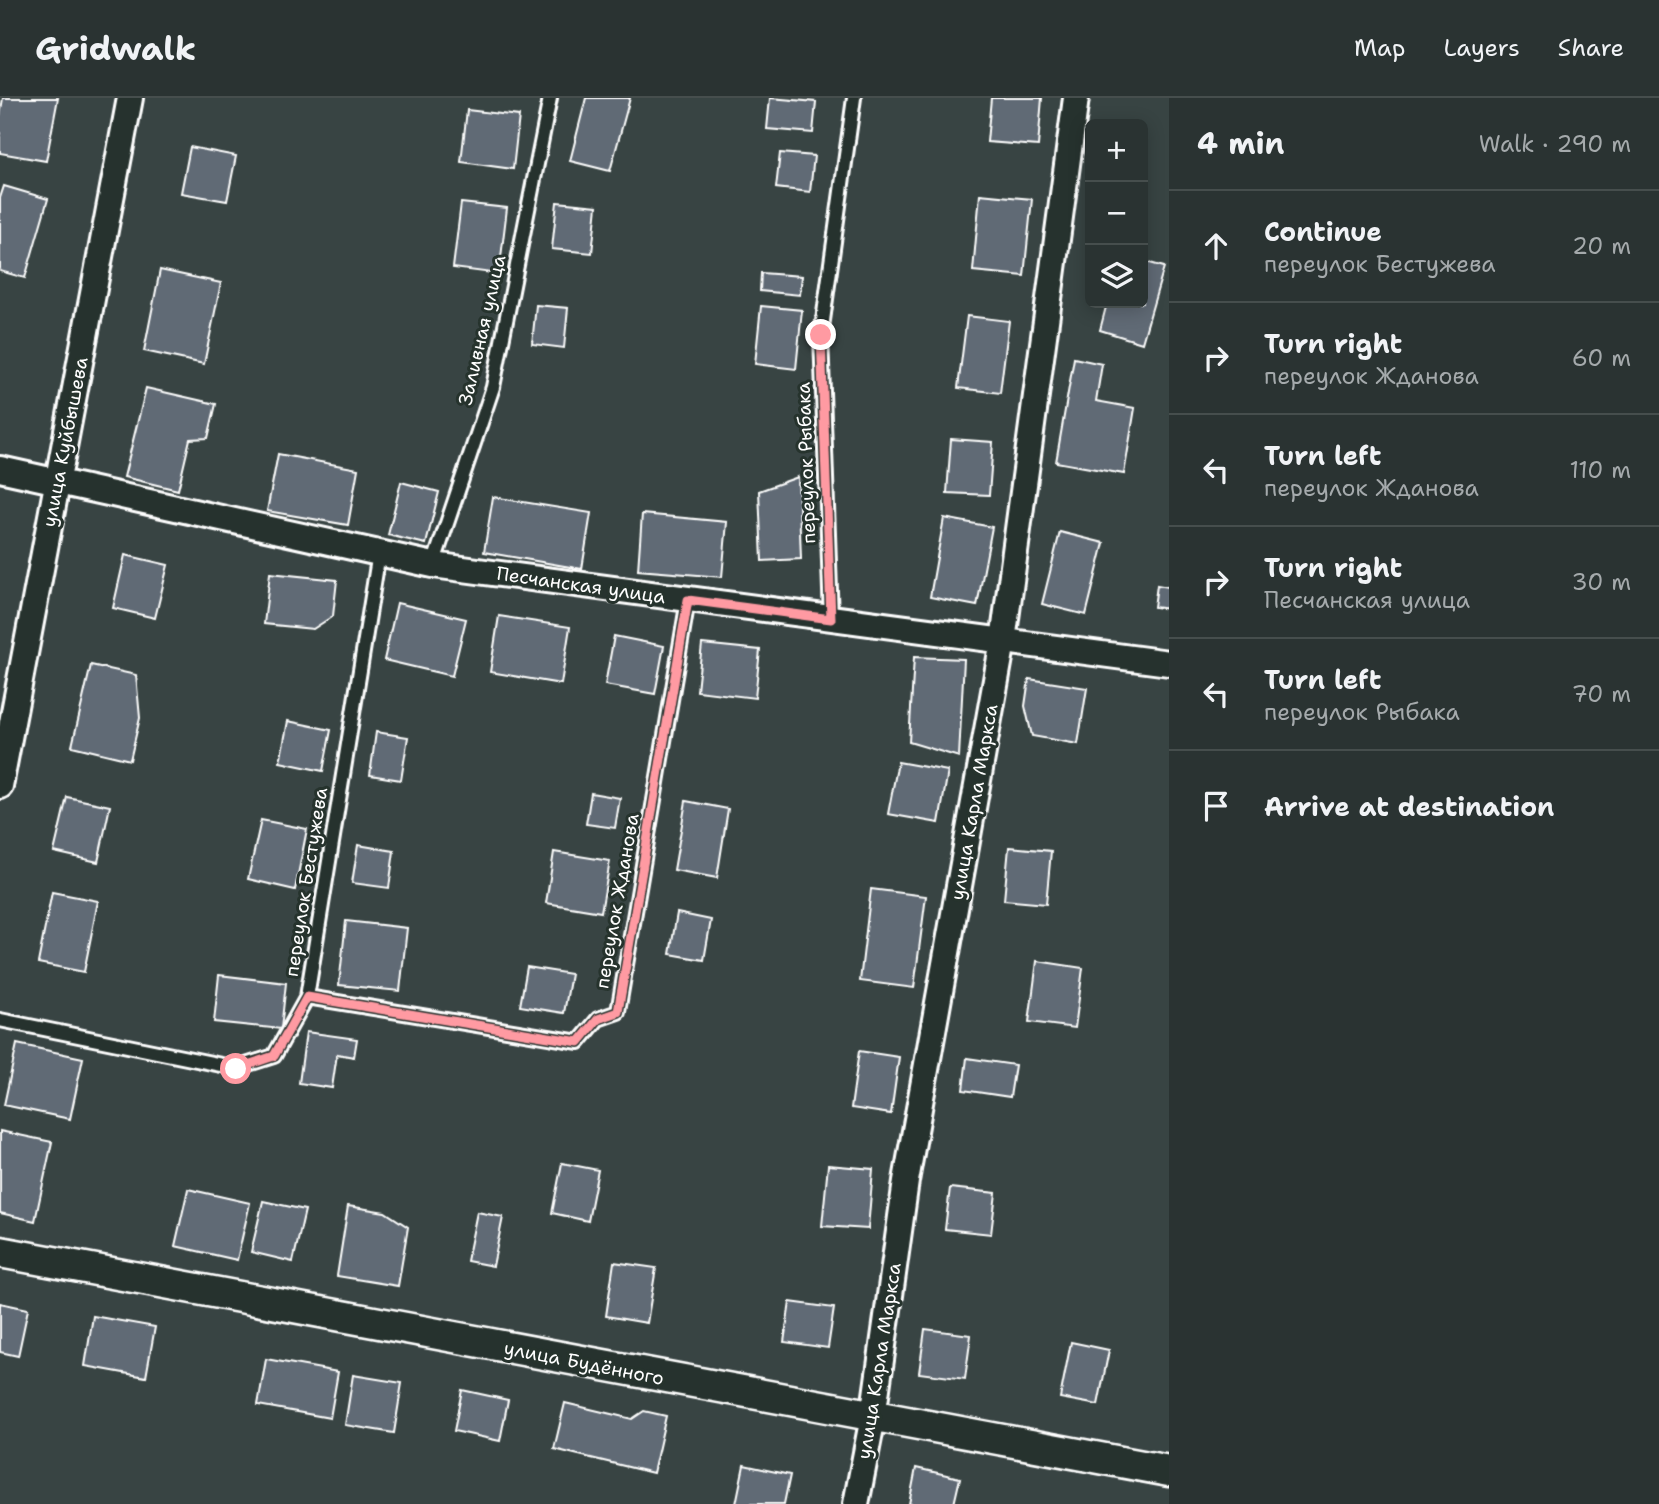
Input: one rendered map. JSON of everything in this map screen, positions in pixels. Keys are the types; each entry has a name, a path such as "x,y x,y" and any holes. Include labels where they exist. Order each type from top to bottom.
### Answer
{"street":[{"name":"улица Куйбышева","path":"0,786 130,98"},
{"name":"улица Карла Маркса","path":"856,1504 873,1417 905,1181 1003,642 1076,98"},
{"name":"Песчанская улица","path":"0,469 433,565 1169,663"},
{"name":"улица Будённого","path":"0,1252 1169,1471"}],"lane":[{"name":"Заливная улица","path":"433,565 493,387 550,98"},
{"name":"переулок Рыбака","path":"831,619 821,335 854,98"},
{"name":"переулок Бестужева","path":"0,1020 236,1069 274,1056 307,997 379,553"},
{"name":"переулок Жданова","path":"307,997 579,1042 598,1019 618,1012 688,600"}],"building":[{"path":"3,98 58,98 46,161 0,153"},
{"path":"586,98 630,98 610,171 570,161"},
{"path":"770,98 816,102 813,133 767,129"},
{"path":"991,98 1042,98 1038,146 987,142"},
{"path":"467,110 519,116 513,169 461,162"},
{"path":"190,147 236,156 227,201 181,193"},
{"path":"780,153 814,156 810,192 776,188"},
{"path":"4,186 48,199 25,278 0,271 0,198"},
{"path":"980,194 1032,199 1024,276 973,271"},
{"path":"557,202 597,206 592,253 552,249"},
{"path":"461,203 507,208 499,274 453,268"},
{"path":"1148,262 1164,267 1142,343 1100,330 1106,308 1148,308"},
{"path":"160,270 221,283 204,364 144,351"},
{"path":"761,273 802,276 800,295 760,291"},
{"path":"536,305 568,308 564,348 532,344"},
{"path":"761,306 802,310 796,369 755,364"},
{"path":"967,316 1009,321 1000,393 958,388"},
{"path":"1074,358 1102,364 1096,401 1135,408 1124,474 1056,462"},
{"path":"146,388 216,404 208,438 190,439 178,490 124,477"},
{"path":"951,439 993,442 989,495 947,493"},
{"path":"278,454 358,469 348,525 267,511"},
{"path":"798,477 801,559 762,561 759,491"},
{"path":"401,482 439,492 426,544 388,535"},
{"path":"493,497 591,513 582,569 484,552"},
{"path":"642,514 727,522 722,577 638,570"},
{"path":"944,518 992,527 977,606 930,597"},
{"path":"1060,532 1104,543 1086,615 1042,604"},
{"path":"125,555 168,565 155,618 113,608"},
{"path":"270,573 337,580 333,616 313,629 264,624"},
{"path":"1157,585 1169,587 1169,609 1154,607"},
{"path":"397,603 466,619 452,676 384,660"},
{"path":"499,616 570,627 561,684 490,672"},
{"path":"614,636 664,646 655,694 605,685"},
{"path":"702,644 760,650 755,698 697,691"},
{"path":"914,657 964,659 959,757 909,742"},
{"path":"91,665 136,675 140,718 130,760 72,746"},
{"path":"1029,679 1087,688 1078,744 1032,736 1025,706"},
{"path":"288,721 331,730 323,771 280,762"},
{"path":"376,732 408,737 401,780 370,775"},
{"path":"898,762 948,771 939,823 888,814"},
{"path":"591,793 620,798 615,828 586,824"},
{"path":"67,797 110,806 98,862 54,852"},
{"path":"686,801 728,809 717,878 674,870"},
{"path":"261,820 307,829 295,890 248,879"},
{"path":"358,845 394,851 389,888 352,883"},
{"path":"1009,847 1051,851 1046,904 1004,900"},
{"path":"554,852 610,861 601,912 546,903"},
{"path":"871,889 926,896 914,988 860,981"},
{"path":"52,892 98,901 84,972 38,963"},
{"path":"677,913 711,920 704,960 670,954"},
{"path":"346,921 407,928 400,991 339,985"},
{"path":"1037,961 1083,968 1075,1028 1029,1022"},
{"path":"527,967 571,974 564,1013 520,1006"},
{"path":"219,975 286,983 281,1029 214,1022"},
{"path":"306,1032 357,1039 354,1057 337,1054 332,1088 299,1083"},
{"path":"17,1044 83,1058 70,1119 4,1105"},
{"path":"859,1051 899,1057 891,1114 851,1108"},
{"path":"967,1058 1015,1065 1010,1097 963,1090"},
{"path":"0,1131 52,1142 35,1221 0,1213"},
{"path":"562,1163 598,1170 588,1221 552,1213"},
{"path":"828,1165 873,1169 868,1229 822,1226"},
{"path":"950,1188 996,1193 991,1234 945,1229"},
{"path":"188,1189 250,1203 237,1260 175,1246"},
{"path":"263,1201 305,1210 293,1262 251,1252"},
{"path":"348,1206 385,1212 408,1227 398,1286 337,1276"},
{"path":"477,1212 503,1217 493,1266 467,1261"},
{"path":"614,1262 656,1268 647,1323 606,1316"},
{"path":"790,1302 834,1308 828,1348 784,1342"},
{"path":"0,1303 28,1309 18,1356 0,1352"},
{"path":"93,1316 155,1327 146,1377 85,1366"},
{"path":"925,1329 971,1335 965,1379 919,1373"},
{"path":"1071,1342 1109,1350 1098,1405 1060,1398"},
{"path":"266,1359 338,1372 330,1418 258,1405"},
{"path":"353,1375 402,1383 394,1433 345,1425"},
{"path":"462,1390 508,1400 500,1441 454,1431"},
{"path":"565,1403 632,1419 644,1411 666,1416 653,1473 554,1449"},
{"path":"744,1465 790,1475 784,1504 736,1504"},
{"path":"916,1468 960,1478 954,1504 909,1504"}],"route":[{"path":"236,1069 274,1056 307,997 579,1042 598,1019 618,1012 688,600 831,619 821,335"}]}
